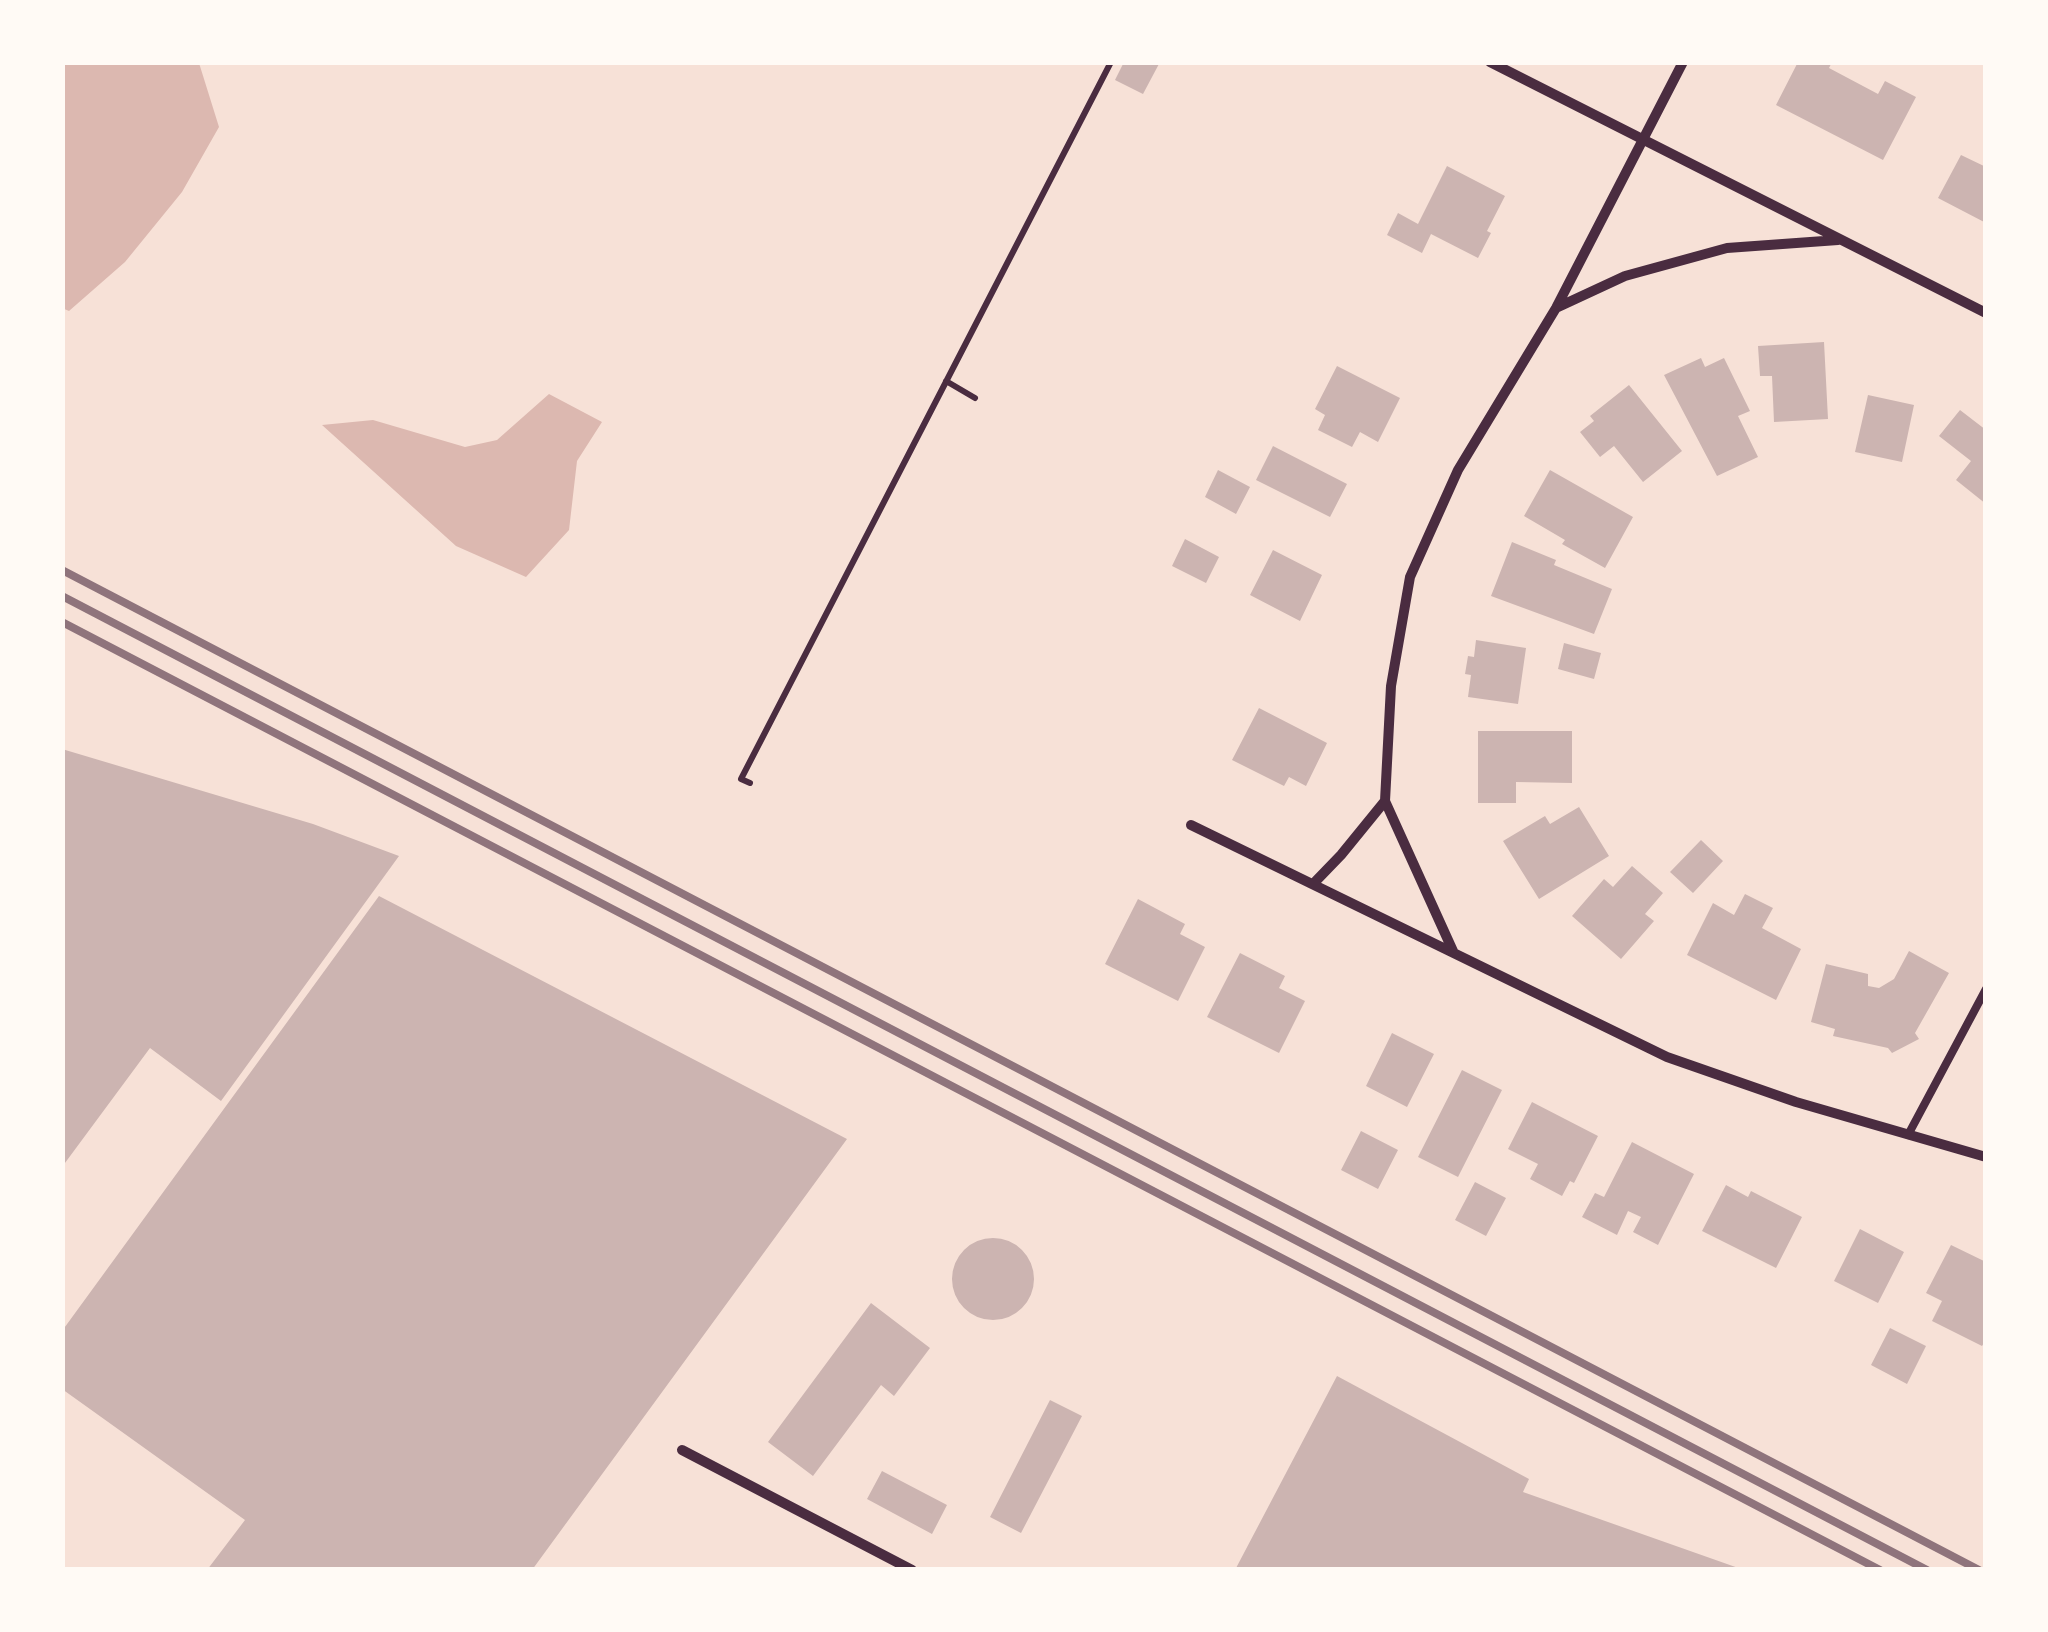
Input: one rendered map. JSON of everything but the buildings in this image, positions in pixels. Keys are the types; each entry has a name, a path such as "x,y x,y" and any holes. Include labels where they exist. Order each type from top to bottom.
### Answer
{"street":[{"path":"1490,62 1986,313"},
{"path":"1453,952 1385,802 1391,686 1410,577 1458,470 1556,308 1683,62"},
{"path":"1556,308 1625,276 1727,248 1839,240"},
{"path":"1313,884 1385,802"},
{"path":"1191,824 1667,1057 1796,1102 1986,1157"},
{"path":"682,1450 912,1570"}],"lane":[{"path":"1908,1135 1986,988"}],"path":[{"path":"750,783 741,778 1111,62"},
{"path":"946,381 975,398"}],"shaded area":[{"path":"63,62 199,63 219,127 182,192 125,262 69,311 62,308"},
{"path":"549,394 602,422 577,461 569,530 526,577 456,546 322,425 373,420 465,447 497,440"}],"railway":[{"path":"62,570 1979,1570"},
{"path":"62,596 1927,1570"},
{"path":"62,622 1880,1570"}]}
